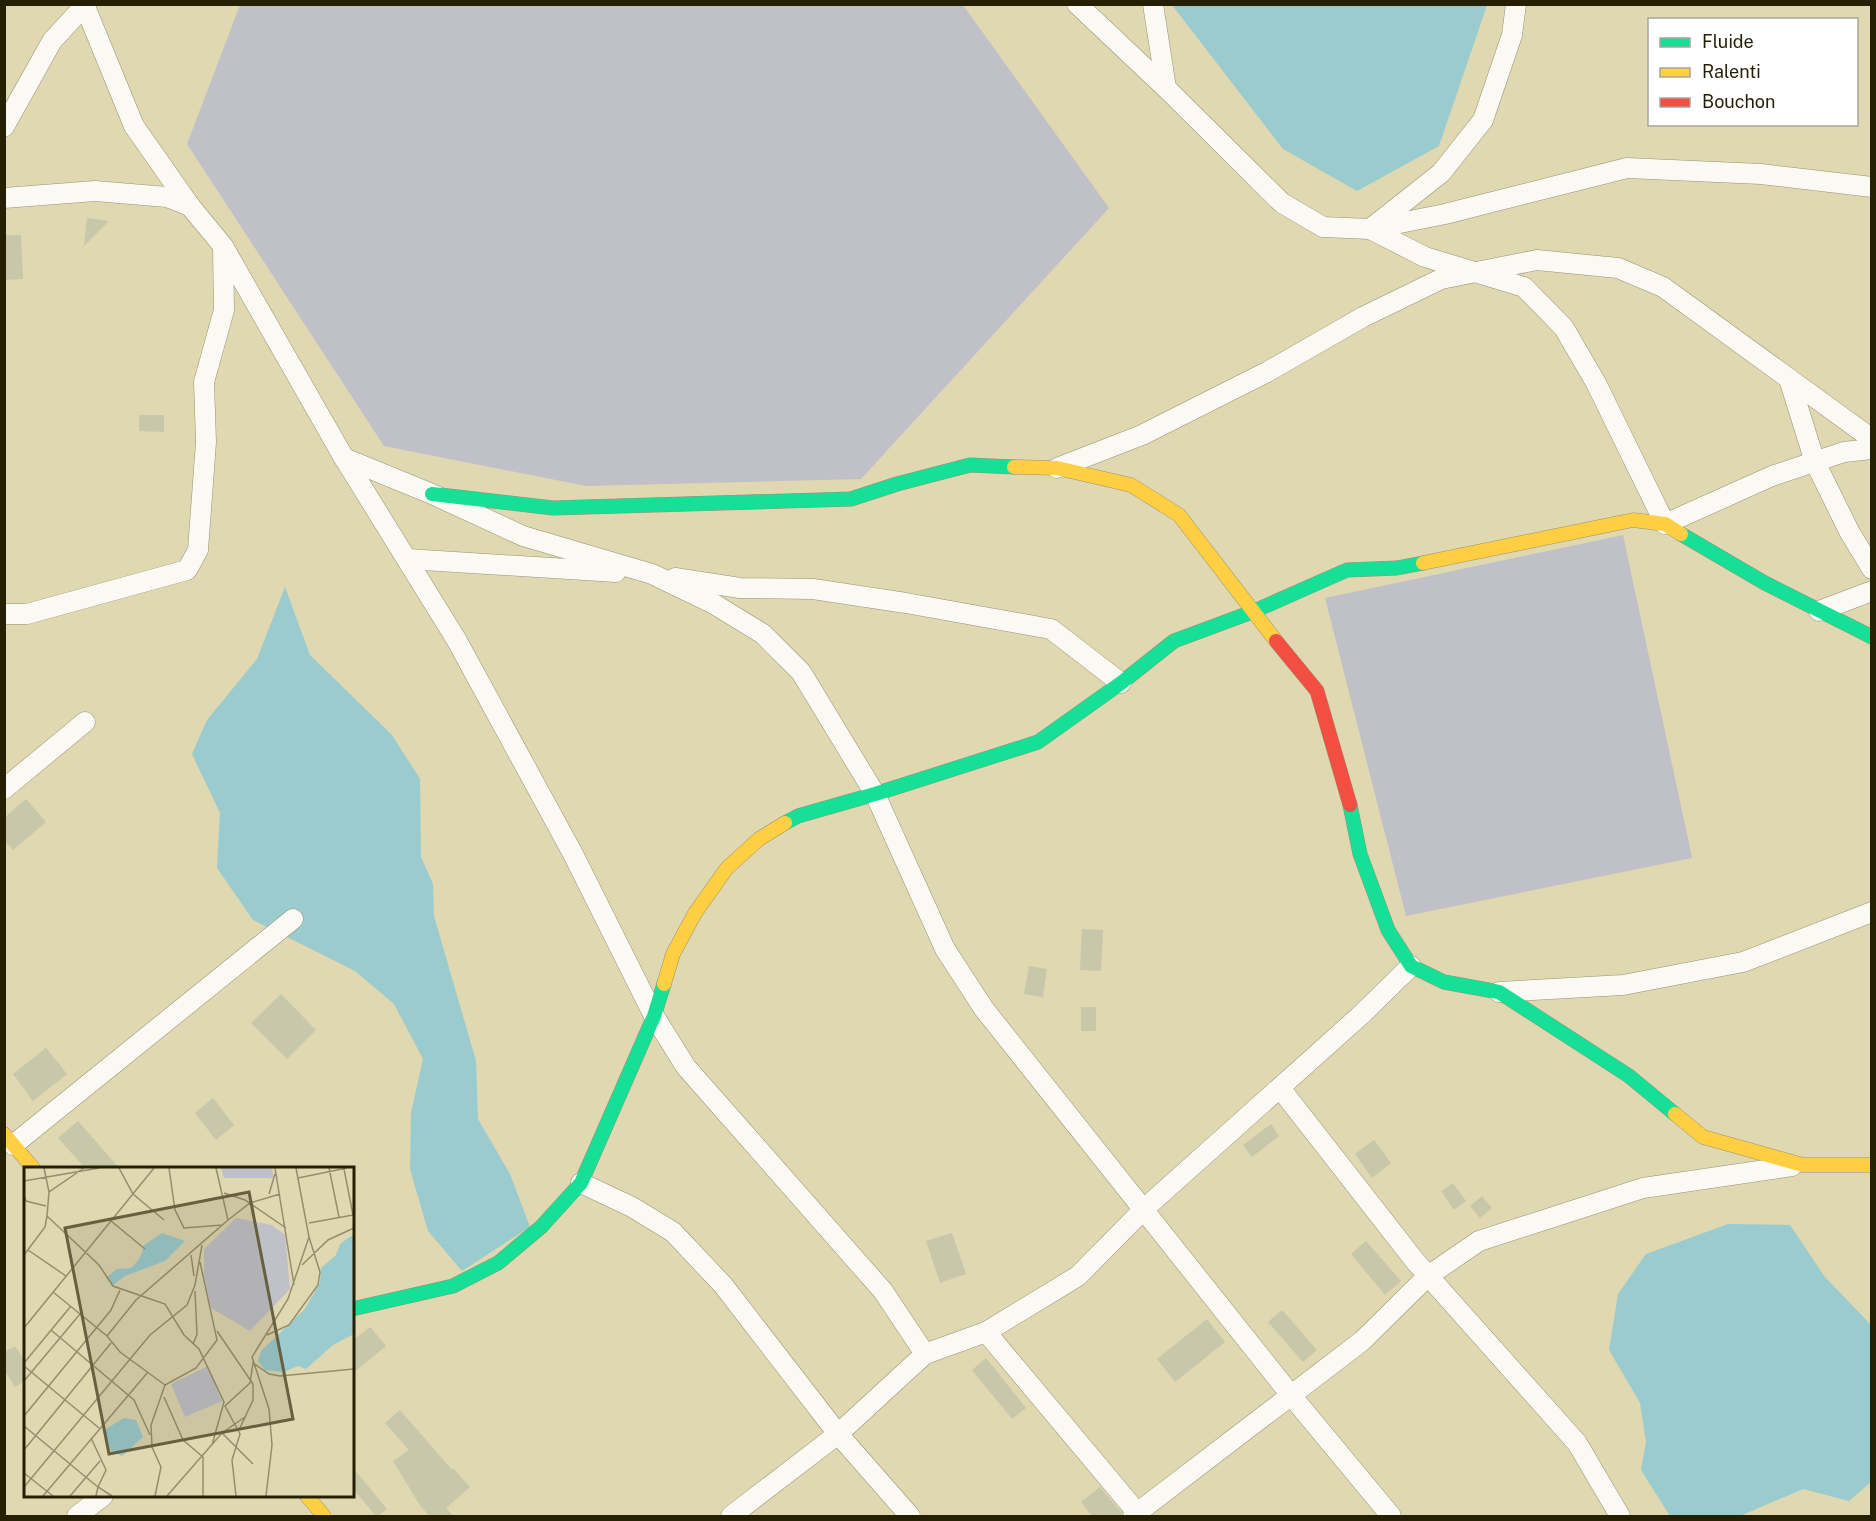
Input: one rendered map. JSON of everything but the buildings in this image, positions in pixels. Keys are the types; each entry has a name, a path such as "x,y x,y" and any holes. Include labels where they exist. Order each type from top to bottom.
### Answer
{"street":[{"path":"1077,4 1282,203 1323,227 1370,229 1445,214 1627,168 1761,174 1872,187"},
{"path":"1153,4 1166,88"},
{"path":"1370,229 1441,173 1483,120 1512,35 1516,4"},
{"path":"4,127 52,41 85,5 134,126 190,206 223,246 344,458 456,639 567,843 654,1016 686,1067 883,1291 925,1354"},
{"path":"4,198 95,191 167,197 190,206"},
{"path":"1370,229 1425,257 1524,286 1564,328 1596,383 1665,524"},
{"path":"4,614 27,614 187,570 198,550 206,442 204,382 224,310 223,246"},
{"path":"1057,468 1142,435 1267,372 1363,317 1441,279 1537,260 1618,268 1664,287 1872,439"},
{"path":"1789,379 1815,462 1850,533 1872,569"},
{"path":"1665,524 1772,476 1844,452 1872,449"},
{"path":"344,458 432,494 523,536 652,574 714,604 763,634 801,672 876,794 945,949 984,1009 1290,1394 1391,1516"},
{"path":"432,494 553,508 851,499 970,465 1057,468 1131,485 1179,515 1252,612 1317,691 1347,790 1360,854 1388,930 1411,966 1444,982 1499,992 1623,985 1743,962 1872,912"},
{"path":"354,1309 453,1286 498,1263 541,1227 581,1183 654,1016 673,954 695,913 727,868 759,839 798,816 876,794 1038,742 1174,641 1252,612 1347,570 1397,568 1633,520 1665,524 1763,582 1872,637"},
{"path":"406,559 652,574 740,588 813,589 906,603 1051,629 1121,682"},
{"path":"1819,611 1872,591"},
{"path":"4,789 85,722"},
{"path":"32,1167 9,1139 293,919"},
{"path":"732,1516 838,1434 925,1354 986,1332 1078,1276 1144,1209 1362,1014 1411,966"},
{"path":"1499,992 1629,1076 1703,1137 1803,1165"},
{"path":"1280,1088 1415,1261 1577,1443 1620,1516"},
{"path":"986,1332 1137,1516 1290,1394 1362,1341 1428,1276 1479,1241 1643,1188 1803,1165 1872,1165"},
{"path":"581,1183 632,1207 673,1232 723,1285 838,1434 910,1516"},
{"path":"76,1516 102,1497"},
{"path":"308,1497 324,1516"}],"shaded area":[{"path":"240,5 963,5 1109,208 861,479 586,486 384,446 187,144"},
{"path":"1623,535 1692,858 1406,916 1325,598"}],"water":[{"path":"1172,5 1487,5 1439,146 1357,191 1283,149"},
{"path":"285,587 310,655 392,735 420,779 421,857 433,884 434,916 476,1061 478,1119 510,1174 530,1227 462,1271 428,1231 410,1169 411,1113 423,1059 394,1004 355,971 253,920 217,868 220,813 192,754 207,720 257,659"},
{"path":"1728,1224 1790,1225 1825,1277 1871,1325 1871,1482 1849,1501 1803,1489 1740,1516 1670,1516 1641,1470 1646,1442 1640,1403 1609,1350 1618,1294 1646,1254"}],"traffic: fast":[{"path":"432,494 553,508 851,499 970,465 1014,467"},
{"path":"1681,534 1763,582 1872,637"},
{"path":"785,823 798,816 1038,742 1121,683 1174,641 1252,612 1347,570 1397,568 1423,563"},
{"path":"1350,805 1360,854 1388,930 1411,966 1444,982 1499,992 1629,1076 1675,1114"},
{"path":"354,1309 453,1286 498,1263 541,1227 581,1183 654,1016 664,984"}],"traffic: slow":[{"path":"1014,467 1057,468 1131,485 1179,515 1276,641"},
{"path":"1423,563 1633,520 1665,524 1681,534"},
{"path":"664,984 673,954 695,913 727,868 759,839 785,823"},
{"path":"1675,1114 1703,1137 1803,1165 1872,1165"},
{"path":"4,1134 32,1167"},
{"path":"308,1497 324,1516"}],"traffic: jam":[{"path":"1276,641 1317,691 1350,805"}]}
